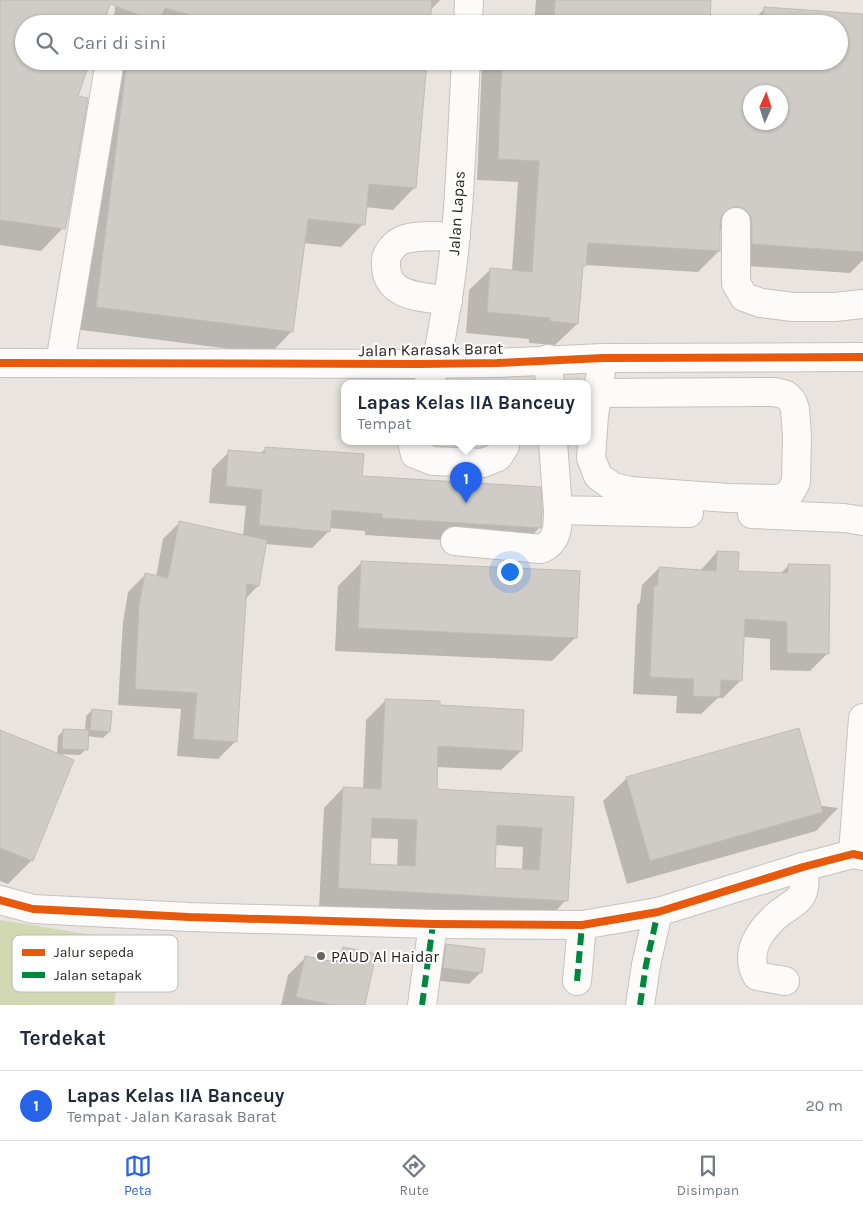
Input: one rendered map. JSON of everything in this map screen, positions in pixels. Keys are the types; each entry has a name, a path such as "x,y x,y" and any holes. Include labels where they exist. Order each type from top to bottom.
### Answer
{"street":[{"path":"468,15 469,0"},
{"path":"60,363 109,70"},
{"name":"Jalan Lapas","path":"432,374 448,301 456,236 465,70"},
{"path":"736,222 736,284 744,297 761,303 794,307 863,304"},
{"path":"448,301 398,290 388,281 386,259 393,246 401,240 416,237 456,236"},
{"path":"774,357 775,392"},
{"name":"Jalan Karasak Barat","path":"0,363 256,365 432,374 498,374 549,372 603,358 863,357"},
{"path":"597,392 775,392 786,395 792,401 795,409 797,436 796,482 790,493 780,499 729,498 630,491 613,487 598,476 591,458 594,415 597,392 603,358"},
{"path":"413,445 415,454 433,461 483,463 498,457 505,445"},
{"path":"454,541 541,550 550,546 554,540 558,510 553,445"},
{"path":"558,510 787,515 863,521"},
{"path":"0,900 33,909 61,911 433,924 582,924 658,912 803,867 858,855 863,718"},
{"path":"784,981 757,976 752,968 752,956 756,940 763,929 802,895 804,886 803,867"},
{"path":"640,1005 646,965 658,912"},
{"path":"422,1005 433,924"},
{"path":"577,981 582,924"}],"green space":[{"path":"0,920 93,935 12,935 12,992 116,992 114,1005 0,1005"}],"building":[{"path":"0,0 432,0 431,15 190,15 165,8 162,15 138,15 110,4 106,15 15,15 15,70 87,70 78,96 88,98 65,229 0,220"},
{"path":"555,0 711,0 710,15 554,15"},
{"path":"764,7 863,14 863,252 752,244 752,222 750,215 743,208 736,206 728,209 722,215 720,222 720,251 588,243 586,266 583,266 578,324 550,321 550,318 487,312 490,268 532,272 539,161 498,159 502,70 848,70 848,15 764,15"},
{"path":"126,70 426,70 416,188 369,184 365,225 308,219 293,332 96,307"},
{"path":"265,447 364,454 362,476 541,487 541,528 382,518 382,514 332,510 330,532 259,525 262,490 226,486 228,450 265,453"},
{"path":"179,521 267,540 259,586 247,584 237,742 193,739 197,693 135,689 139,605 145,573 168,578"},
{"path":"717,551 739,552 738,571 788,573 788,564 830,565 829,654 787,653 787,622 745,619 742,681 721,680 720,697 693,696 694,679 650,677 654,586 657,586 659,567 716,571"},
{"path":"361,561 580,571 577,638 358,628"},
{"path":"385,699 440,701 440,705 524,710 522,751 438,746 437,789 574,797 568,901 338,888 343,787 381,789","holes":["372,818 417,820 415,866 370,864","497,825 542,828 539,870 495,868"]},
{"path":"92,709 112,711 110,732 90,730"},
{"path":"799,728 823,812 650,861 626,777"},
{"path":"63,729 89,730 88,750 62,749"},
{"path":"0,730 74,760 33,861 0,848"},
{"path":"446,944 485,949 482,973 443,968"},
{"path":"343,947 376,954 365,1005 332,1005 296,997 305,956 340,963"}],"marked path":[{"path":"640,1005 646,965 658,912"},
{"path":"422,1005 433,924"},
{"path":"577,981 582,925"}],"cycle path":[{"path":"0,363 419,364 497,363 603,358 863,357"},
{"path":"0,900 33,909 189,917 433,924 582,925 658,912 803,867 853,854 863,856"}],"place":[{"name":"Lapas Kelas IIA Banceuy","path":"466,503"},
{"name":"PAUD Al Haidar","path":"321,956"}]}
